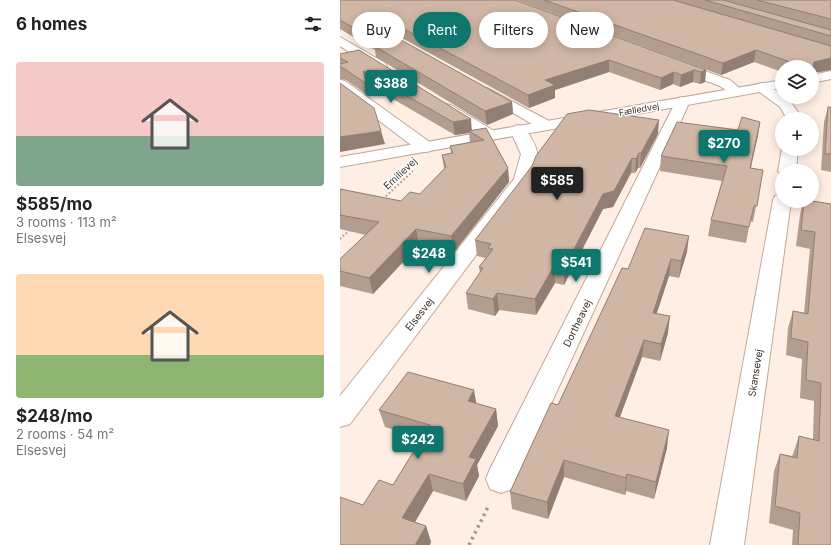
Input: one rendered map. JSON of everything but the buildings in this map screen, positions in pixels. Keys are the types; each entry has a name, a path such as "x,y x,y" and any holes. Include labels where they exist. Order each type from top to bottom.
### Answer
{"street":[{"path":"340,41 392,74"},
{"path":"666,61 726,83 737,92"},
{"path":"819,78 831,75"},
{"path":"340,84 425,146"},
{"path":"475,85 545,125"},
{"name":"Fælledvej","path":"340,162 775,85"},
{"path":"762,87 785,104 791,112"},
{"name":"Dortheavej","path":"501,479 683,101"},
{"path":"438,102 490,135"},
{"name":"Elsesvej","path":"340,416 523,180 530,162 531,150 518,130"},
{"name":"Skansevej","path":"727,545 781,208"}],"path":[{"name":"Emilievej","path":"380,202 426,159 425,146"},
{"path":"340,239 352,228"},
{"path":"469,545 501,479"}]}
